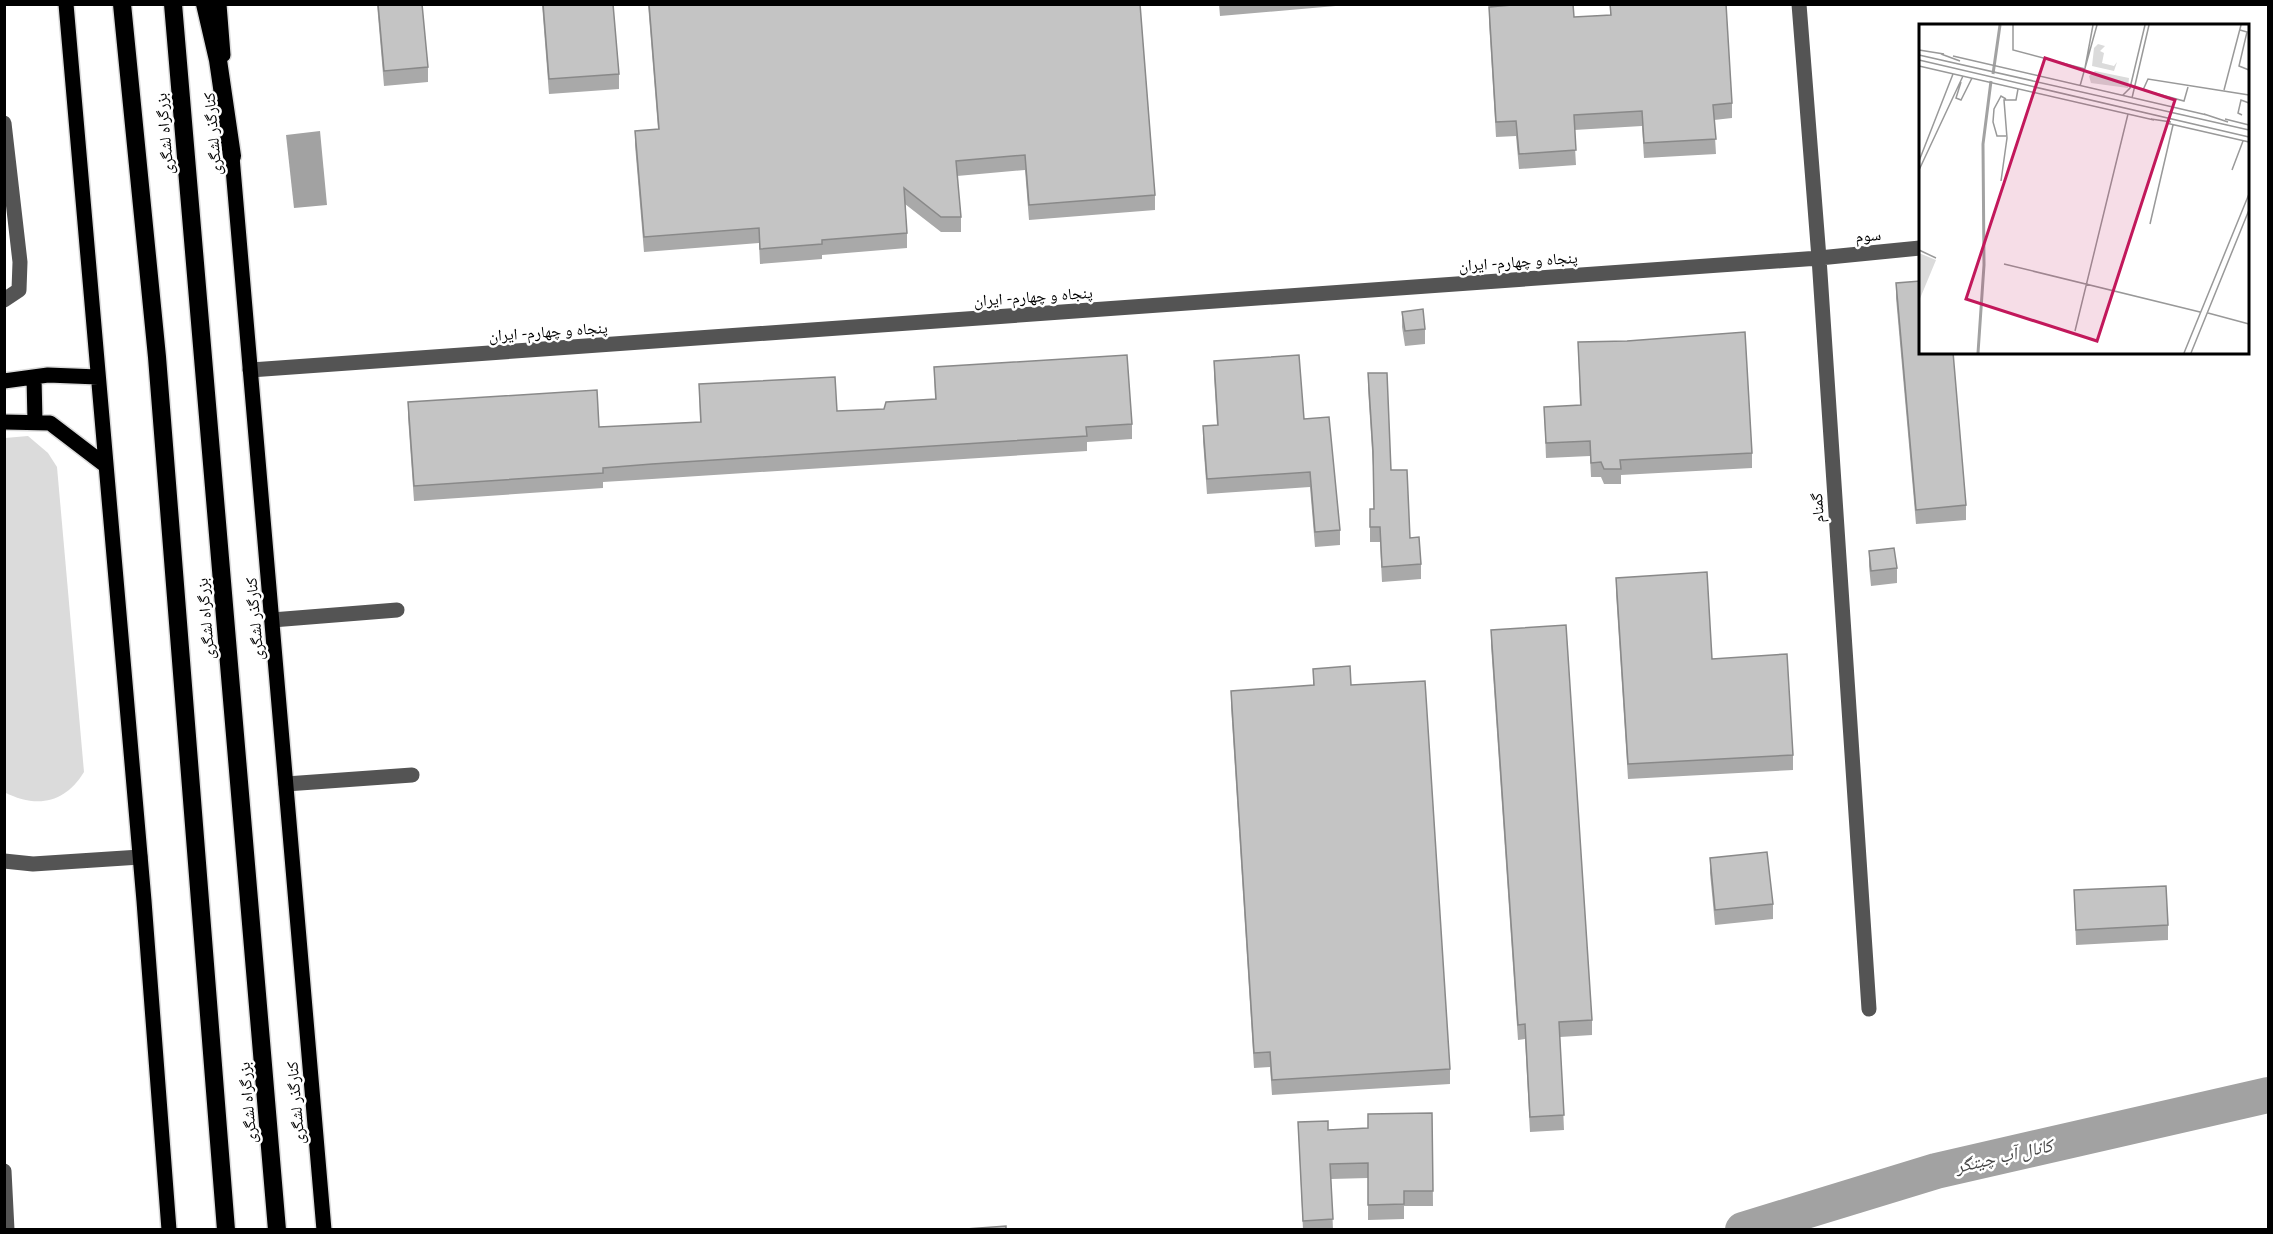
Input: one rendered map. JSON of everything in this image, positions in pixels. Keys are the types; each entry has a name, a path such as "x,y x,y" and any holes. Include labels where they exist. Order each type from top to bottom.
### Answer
{"highway":[{"name":"بزرگراه لشگری","path":"123,4 158,369 226,1230"},
{"name":"بزرگراه لشگری","path":"173,4 277,1230"},
{"path":"205,4 218,60 232,156"}],"main road":[{"path":"66,4 140,857 169,1230"},
{"name":"کنارگذر لشگری","path":"219,4 324,1230"},
{"path":"4,381 34,377 98,377"},
{"path":"34,377 35,422"},
{"path":"4,422 50,423 105,465"}],"lane":[{"name":"گمنام","path":"1799,4 1819,258 1869,1009"},
{"path":"4,123 20,262 19,290 4,300"},
{"name":"سوم","path":"1819,258 1919,248"},
{"name":"پنجاه و چهارم - ایران","path":"250,370 1819,258"},
{"path":"272,620 397,610"},
{"path":"286,784 412,775"},
{"path":"4,861 33,864 140,857"},
{"path":"4,1171 7,1230"}],"shaded area":[{"path":"320,131 327,205 294,208 286,135"},
{"path":"28,436 48,453 57,467 84,772 68,791 49,800 39,801 16,797 4,792 5,438"}],"building":[{"path":"378,4 422,4 428,67 384,71"},
{"path":"543,4 613,4 619,74 549,79"},
{"path":"649,4 1140,4 1155,195 1029,205 1025,155 956,161 961,217 941,217 904,188 907,233 822,240 822,244 760,249 759,228 644,237 635,131 659,129"},
{"path":"1573,4 1574,17 1611,15 1610,4 1726,4 1732,103 1713,105 1716,139 1644,143 1642,111 1574,115 1576,150 1519,154 1516,121 1496,122 1489,7"},
{"path":"1919,281 1919,354 1953,354 1966,505 1916,510 1896,283"},
{"path":"1423,309 1425,329 1405,331 1402,312"},
{"path":"1745,332 1752,453 1620,460 1621,469 1604,469 1601,462 1591,463 1590,441 1546,443 1544,407 1581,405 1578,342 1627,341"},
{"path":"1127,355 1132,424 1086,427 1087,436 652,464 603,468 603,473 414,486 408,402 597,390 599,427 701,422 699,384 835,377 837,411 884,409 886,402 936,399 934,367"},
{"path":"1299,355 1304,419 1329,417 1340,530 1315,532 1310,472 1207,479 1203,426 1218,425 1214,361"},
{"path":"1368,373 1387,373 1391,470 1407,470 1410,538 1419,537 1421,564 1382,567 1380,527 1370,527 1370,509 1374,509"},
{"path":"1894,548 1897,568 1871,571 1869,551"},
{"path":"1707,572 1712,659 1787,654 1793,755 1628,764 1616,578"},
{"path":"1566,625 1592,1020 1559,1022 1564,1115 1530,1117 1525,1024 1518,1025 1491,630"},
{"path":"1350,666 1351,685 1425,681 1450,1069 1272,1080 1270,1052 1254,1053 1231,691 1314,685 1313,669"},
{"path":"1767,852 1773,904 1715,910 1710,858"},
{"path":"2166,886 2168,925 2076,930 2074,890"},
{"path":"1432,1113 1433,1191 1404,1191 1404,1204 1368,1205 1368,1163 1330,1164 1333,1219 1303,1221 1298,1122 1328,1121 1328,1130 1368,1128 1368,1114"},
{"path":"1006,1226 1006,1230 952,1230"}],"waterway":[{"name":"کانال آب چیتگر","path":"1743,1230 1936,1171 2268,1095"}]}
